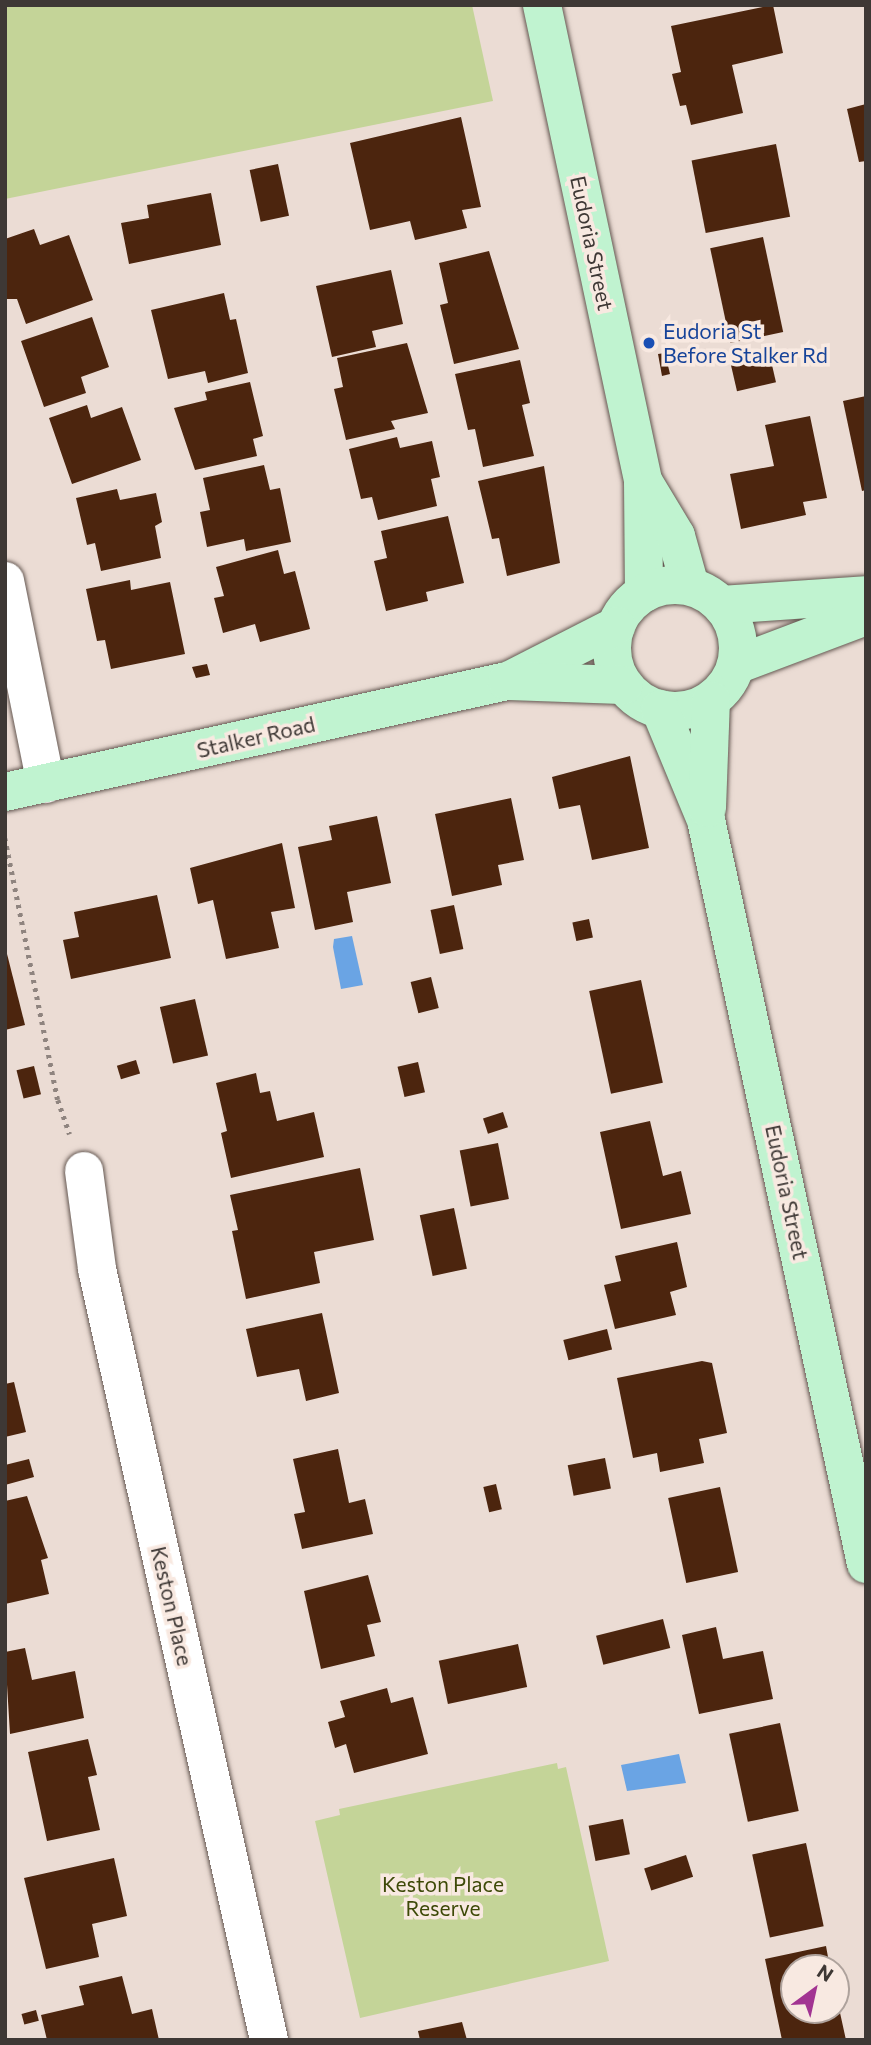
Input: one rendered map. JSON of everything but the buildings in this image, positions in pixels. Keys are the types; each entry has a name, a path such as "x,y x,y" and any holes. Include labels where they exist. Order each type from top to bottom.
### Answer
{"main road":[{"name":"Eudoria Street","path":"542,5 643,481 644,593"},
{"name":"Eudoria Street","path":"643,481 676,536 705,595"},
{"path":"705,595 733,623 736,665 726,684 711,700 686,709 660,709 640,700 624,685 613,656 616,626 632,601 644,593 663,586 705,595 866,596"},
{"path":"736,665 866,616"},
{"name":"Stalker Road","path":"5,792 507,681 616,626"},
{"name":"Stalker Road","path":"507,681 624,685"},
{"name":"Eudoria Street","path":"706,820 711,700"},
{"name":"Eudoria Street","path":"660,709 706,820 864,1549"}],"street":[{"path":"5,581 46,784"},
{"name":"Keston Place","path":"84,1171 97,1269 269,2040"}],"path":[{"path":"5,838 58,1100 84,1171"}],"green space":[{"path":"5,5 472,5 493,101 5,199"},
{"name":"Keston Place Reserve","path":"557,1763 558,1769 566,1767 609,1961 360,2018 315,1821 340,1815 339,1809"}],"water":[{"path":"352,936 363,985 341,989 334,939"},
{"path":"679,1754 686,1783 627,1791 621,1765"}],"place":[{"name":"Eudoria St Before Stalker Rd","path":"649,343"}]}
